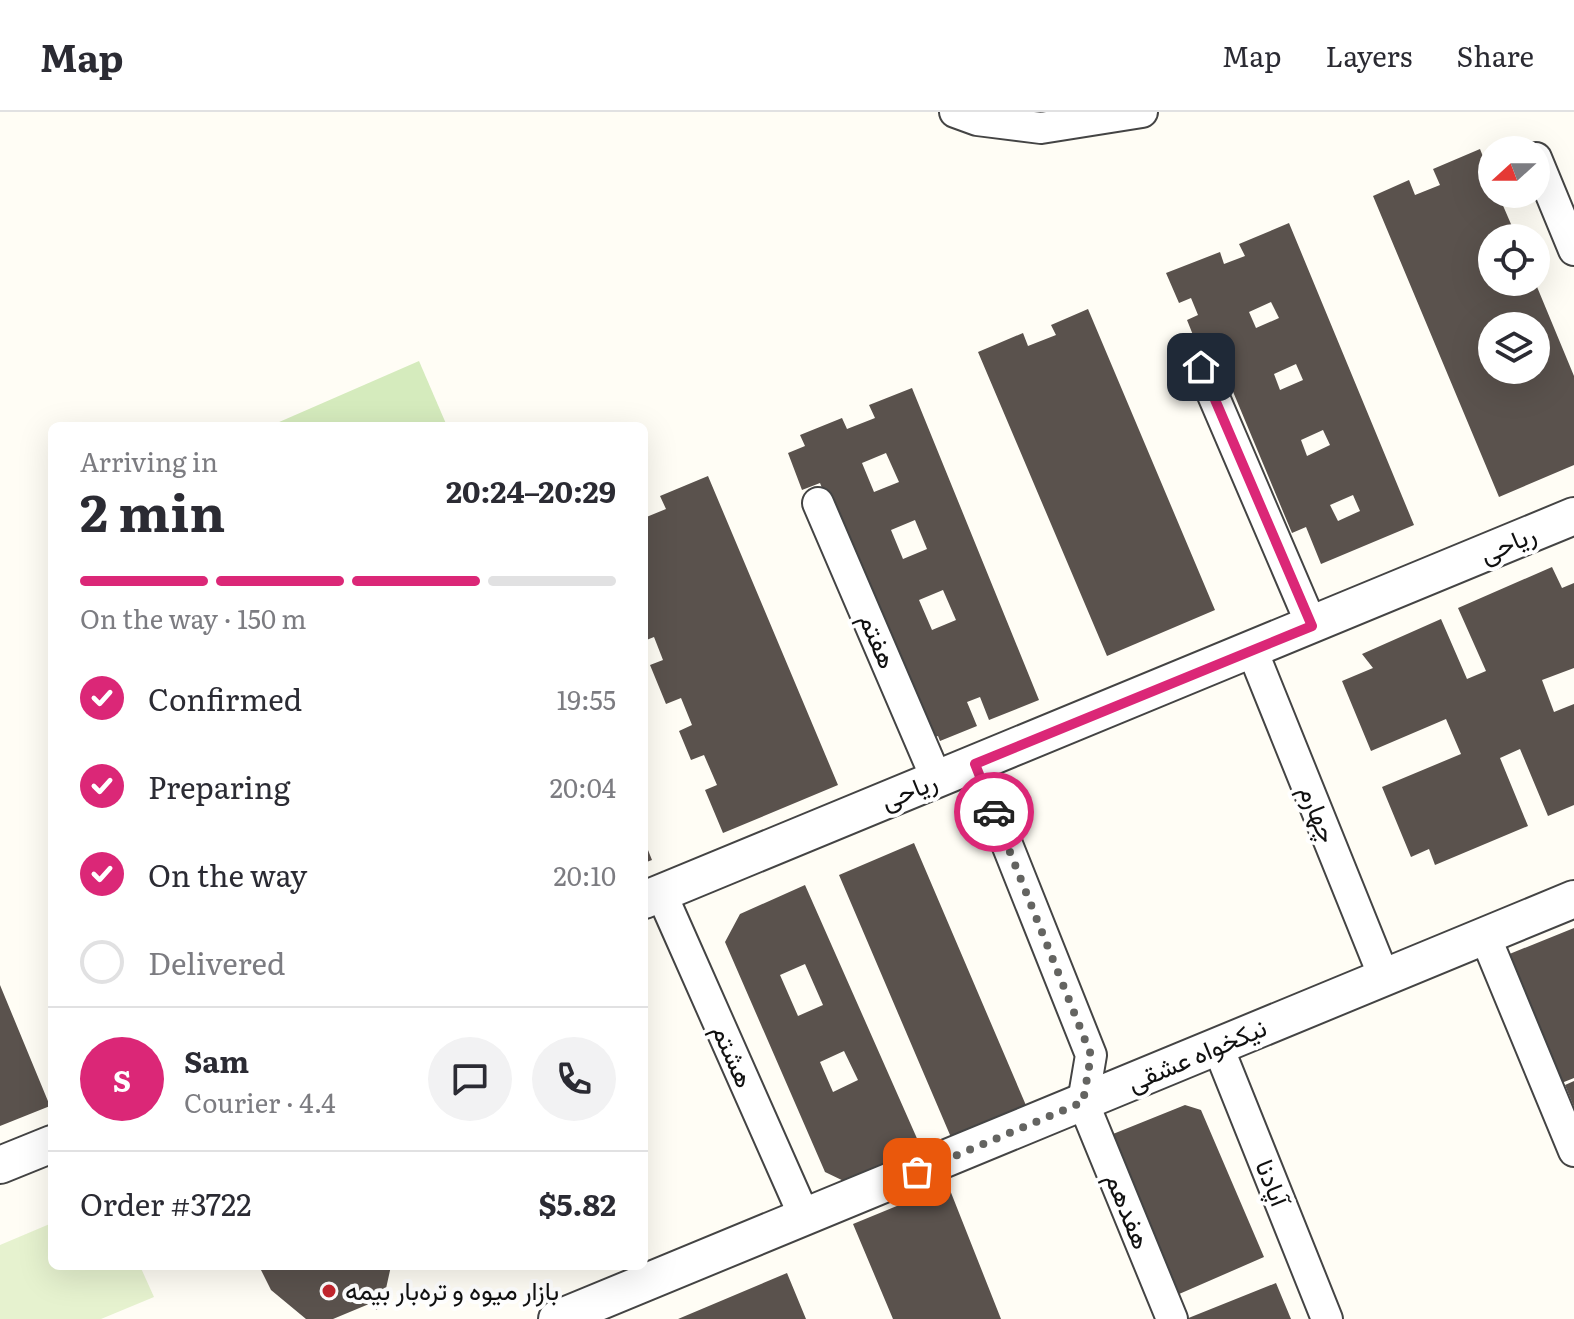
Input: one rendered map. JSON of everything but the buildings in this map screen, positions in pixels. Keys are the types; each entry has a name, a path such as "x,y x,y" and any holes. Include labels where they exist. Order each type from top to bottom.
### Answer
{"street":[{"path":"955,112 977,120 1041,128 1142,112"},
{"path":"1550,192 1574,250"},
{"path":"1201,367 1312,626"},
{"name":"هفتم","path":"818,503 937,780"},
{"name":"ریاحی","path":"653,897 1574,516"},
{"name":"چهارم","path":"1252,650 1384,977"},
{"path":"975,764 1091,1055 1083,1102"},
{"name":"هشتم","path":"653,897 805,1218"},
{"name":"نیکخواه عشقی","path":"556,1319 1574,899"},
{"path":"1485,936 1574,1151"},
{"name":"آپادنا","path":"1218,1047 1327,1319"},
{"name":"هفدهم","path":"1083,1102 1172,1319"},
{"path":"0,1165 48,1146"}],"green space":[{"path":"419,361 445,422 279,422"},
{"path":"48,1225 48,1270 142,1270 154,1297 101,1319 0,1319 0,1245"}],"way so far":[{"path":"917,1172 1083,1102 1091,1055 994,812"}],"place":[{"name":"بازار میوه و تره‌بار بیمه","path":"329,1291"}],"route":[{"path":"994,812 975,764 1312,626 1201,367"}]}
